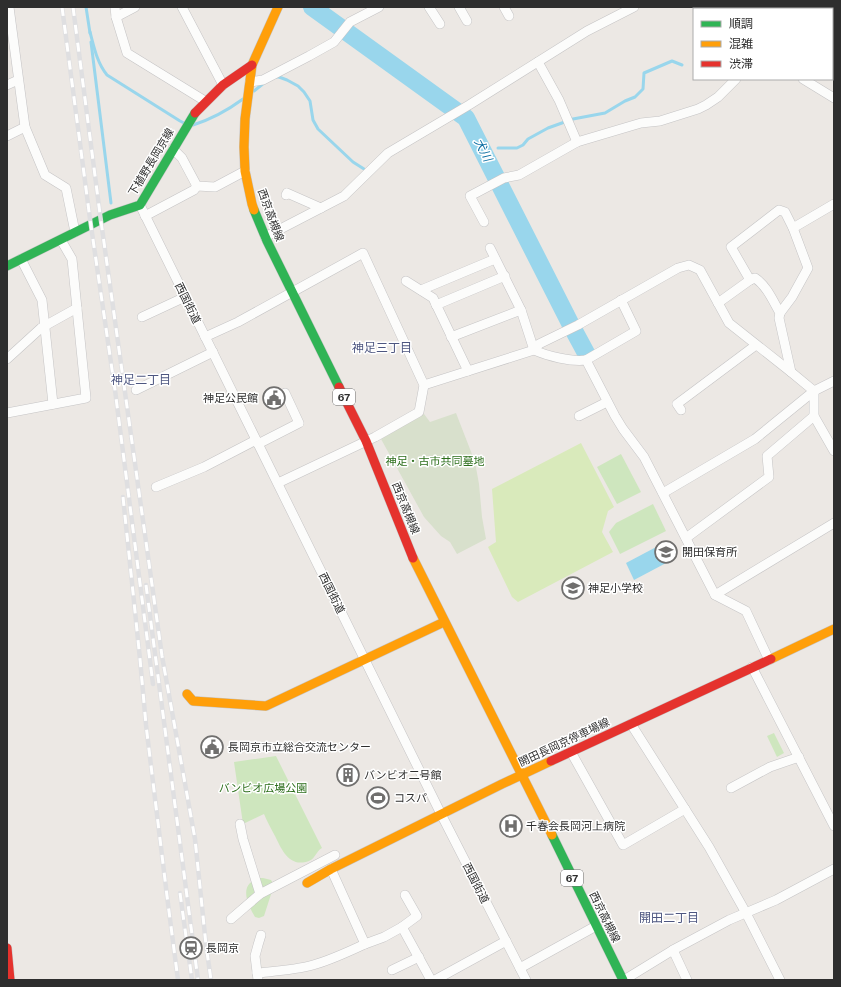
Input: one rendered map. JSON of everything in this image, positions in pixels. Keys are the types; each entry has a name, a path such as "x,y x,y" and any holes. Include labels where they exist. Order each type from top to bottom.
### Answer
{"main road":[{"name":"西京高槻線","path":"278,7 252,65 245,119 244,147 245,172 252,204 265,237 291,292 366,441 414,559 444,622 624,980"},
{"name":"下植野長岡京線","path":"7,266 110,215 140,205 194,112 223,85 252,65"},
{"path":"187,694 193,701 266,706 444,622"},
{"name":"開田長岡京停車場線","path":"307,883 331,869 522,775 752,667 832,633"},
{"path":"7,950 10,980"}],"street":[{"path":"115,7 116,17 127,53 205,101"},
{"path":"116,17 136,7"},
{"path":"182,7 223,85"},
{"path":"250,82 263,80 334,42 340,36 347,24 379,7"},
{"path":"429,7 440,24"},
{"path":"459,7 467,21"},
{"path":"504,7 509,16"},
{"path":"265,237 344,196 388,153 465,107 586,31 634,7"},
{"path":"9,12 25,128 45,175 66,188 75,232"},
{"path":"538,62 558,100 577,142"},
{"path":"7,85 18,80"},
{"path":"484,222 470,196 504,178 518,175 577,142 641,123 660,121 698,109 718,97 735,80"},
{"path":"805,80 834,98"},
{"path":"7,136 25,128"},
{"path":"173,149 182,158 197,186"},
{"path":"197,186 215,187 245,172"},
{"path":"145,216 194,190 197,186"},
{"path":"286,195 287,193 321,208"},
{"path":"793,228 834,204"},
{"name":"西国街道","path":"140,205 441,814 526,980"},
{"path":"750,280 732,247 780,210 786,212 808,268 792,297 780,313 779,318 791,372"},
{"path":"7,413 86,398 72,259 61,240"},
{"path":"490,248 521,310 534,350 541,354 576,361 586,360 636,331 622,300"},
{"path":"205,337 238,322 362,253 424,385 419,412 366,441 278,483"},
{"path":"21,259 42,300 54,404"},
{"path":"421,290 495,259"},
{"path":"424,385 534,350 539,344 578,325 678,268 689,265 700,270 729,323 814,391"},
{"path":"436,305 505,276"},
{"path":"718,302 755,278 761,282 766,289 780,313"},
{"path":"406,281 433,298 468,371"},
{"path":"142,317 185,297"},
{"path":"7,359 41,328 77,308"},
{"path":"451,337 521,310"},
{"path":"681,410 677,404 756,344"},
{"path":"136,390 213,352"},
{"path":"586,360 607,402 623,429 644,457 715,595 746,611 769,660"},
{"path":"663,493 755,439 814,391 834,382"},
{"path":"814,391 814,416 834,451"},
{"path":"156,487 204,467 299,423 286,393"},
{"path":"579,416 607,402"},
{"path":"686,538 769,476 767,456 814,416"},
{"path":"715,595 834,523"},
{"path":"752,667 834,826"},
{"path":"631,724 709,847 746,913 780,980"},
{"path":"571,752 623,846 685,809"},
{"path":"731,788 770,767 799,757"},
{"path":"240,824 243,839 260,894"},
{"path":"230,918 260,894 335,855"},
{"path":"331,869 365,944"},
{"path":"624,980 673,950 729,920 776,900 834,869"},
{"path":"261,935 255,956 258,976 312,966 384,937 402,927 417,916 405,895"},
{"path":"520,968 596,926"},
{"path":"402,927 431,980"},
{"path":"435,980 506,941"},
{"path":"673,950 687,980"},
{"path":"392,970 419,957"}],"green space":[{"name":"神足・古市共同墓地","path":"456,413 475,462 486,539 457,554 450,542 441,536 424,517 381,439 424,414 430,422"},
{"path":"581,443 614,507 608,511 602,532 613,552 518,602 512,597 488,547 496,542 492,489"},
{"path":"621,454 641,492 617,504 597,467"},
{"path":"653,504 666,531 620,554 609,532 616,523"},
{"path":"774,733 784,753 777,757 767,736"},
{"name":"バンビオ広場公園","path":"276,756 322,848 309,861 302,863 291,860 280,847 264,814 243,824 234,762"},
{"path":"259,878 271,880 274,885 264,916 259,918 255,917 251,909 247,900 246,891 250,883"}],"water":[{"path":"660,545 668,562 634,580 626,563"}],"waterway":[{"path":"86,7 90,33"},
{"name":"犬川","path":"312,7 466,118 586,353"},
{"path":"90,32 98,60 107,75 184,123"},
{"path":"91,42 111,203"},
{"path":"498,148 517,148 523,145 528,139 548,128 573,119 605,113 635,97 643,89 644,73 672,61 682,65"},
{"path":"276,77 287,80 298,86 304,92 310,101 313,120 318,129 353,162 364,169"},
{"path":"254,91 264,83"},
{"path":"193,125 220,114 243,99"},
{"name":"犬川","path":"561,306 572,311"}],"railway":[{"path":"62,7 90,219 115,390 153,684"},
{"path":"73,7 100,214 162,656 195,839 211,980"},
{"path":"123,497 146,725 178,980"},
{"path":"146,585 198,980"},
{"path":"180,893 192,980"}],"traffic: fast":[{"path":"7,266 110,215 140,205 195,113"},
{"path":"254,210 267,241 339,387"},
{"path":"552,835 623,980"}],"traffic: slow":[{"path":"254,210 245,171 245,119 252,65 278,7"},
{"path":"413,558 552,835"},
{"path":"187,694 193,701 266,706 444,622"},
{"path":"771,659 834,629"},
{"path":"307,883 331,869 551,761"}],"traffic: jam":[{"path":"195,113 223,85 252,65"},
{"path":"339,387 366,441 413,558"},
{"path":"551,761 771,659"},
{"path":"7,948 10,980"}],"place":[{"name":"神足公民館","path":"274,398"},
{"name":"開田保育所","path":"666,552"},
{"name":"神足小学校","path":"573,588"},
{"name":"長岡京市立総合交流センター","path":"212,747"},
{"name":"バンビオ二号館","path":"348,775"},
{"name":"コスパ","path":"378,798"},
{"name":"千春会長岡河上病院","path":"511,826"},
{"name":"長岡京","path":"191,948"}],"district":[{"name":"神足三丁目","path":"382,348"},
{"name":"神足二丁目","path":"141,380"},
{"name":"開田二丁目","path":"669,918"}]}
